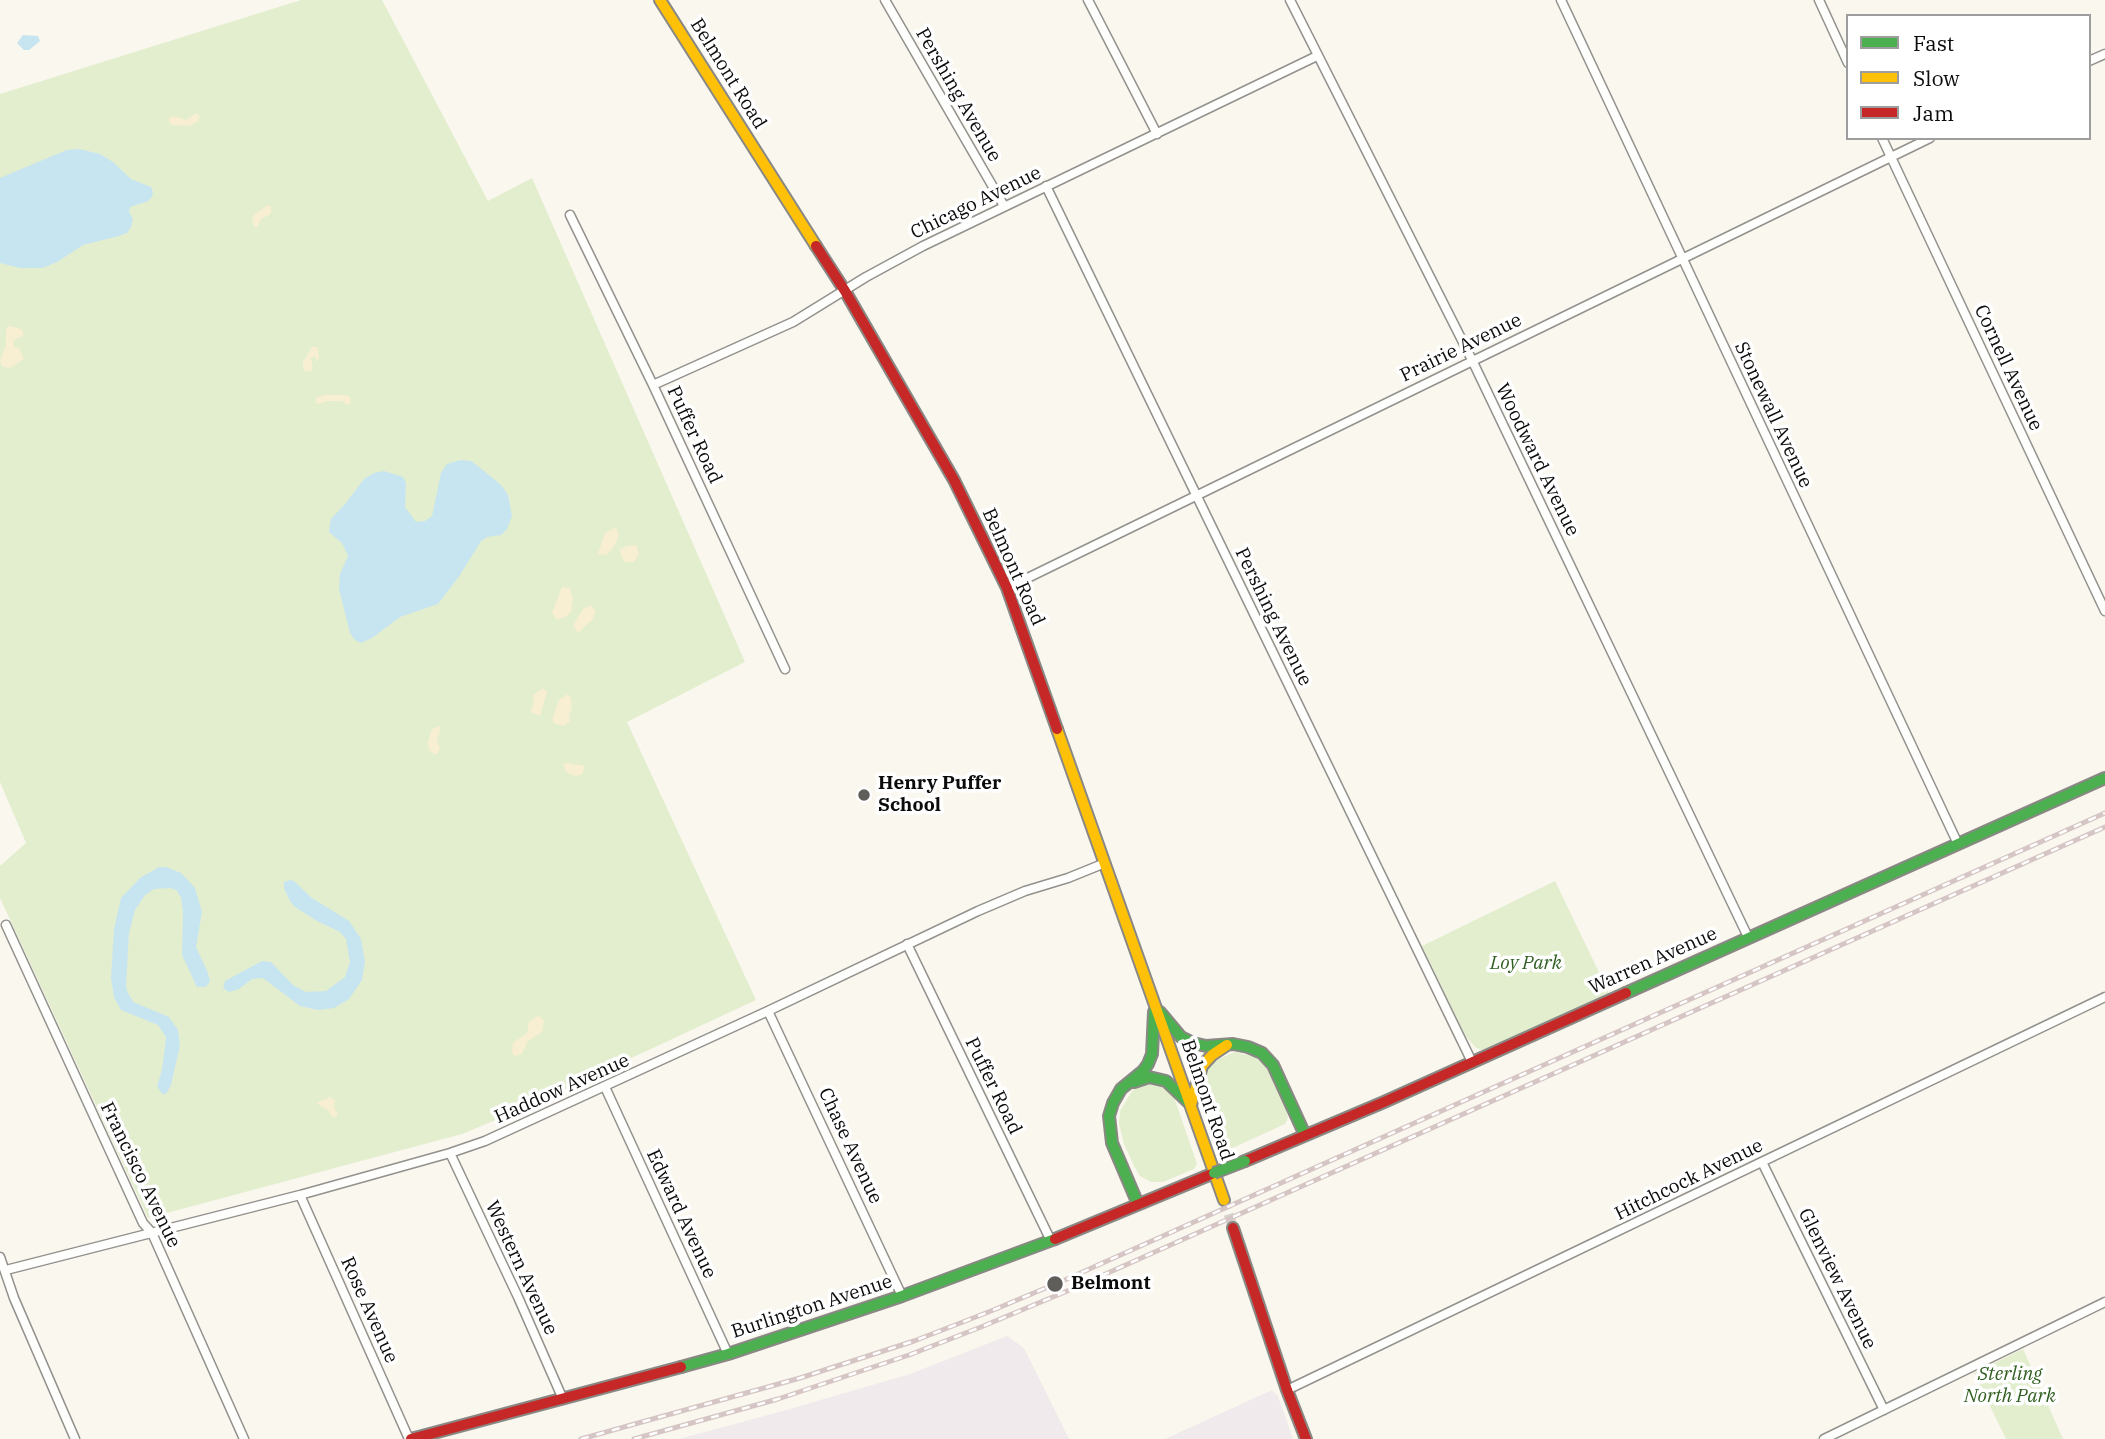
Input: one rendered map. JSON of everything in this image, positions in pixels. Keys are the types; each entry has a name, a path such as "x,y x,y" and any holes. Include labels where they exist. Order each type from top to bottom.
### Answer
{"main road":[{"name":"Belmont Road","path":"660,0 845,291 954,480 1007,588 1224,1200"},
{"name":"Warren Avenue","path":"1214,1174 1384,1102 2105,778"},
{"path":"1155,1005 1186,1040 1201,1045 1248,1047 1262,1053 1273,1065 1305,1135"},
{"path":"1138,1204 1112,1143 1109,1125 1113,1103 1121,1089 1143,1071 1152,1054 1155,1005"},
{"path":"1191,1105 1202,1066 1227,1045"},
{"path":"1128,1084 1149,1077 1159,1078 1174,1087 1191,1105"},
{"name":"Burlington Avenue","path":"410,1439 728,1353 902,1296 1051,1241 1214,1174"},
{"path":"1233,1228 1306,1439"}],"street":[{"name":"Pershing Avenue","path":"885,0 1004,206"},
{"path":"1088,0 1157,134"},
{"name":"Woodward Avenue","path":"1290,0 1472,360 1748,937"},
{"name":"Stonewall Avenue","path":"1561,0 1958,844"},
{"path":"1819,0 1846,59"},
{"name":"Chicago Avenue","path":"653,386 793,322 895,261 1317,56"},
{"name":"Cornell Avenue","path":"1883,140 2105,611"},
{"name":"Prairie Avenue","path":"1007,588 1926,140"},
{"name":"Pershing Avenue","path":"1046,186 1472,1062"},
{"name":"Puffer Road","path":"570,215 785,669"},
{"name":"Haddow Avenue","path":"6,1270 300,1195 485,1141 978,911 1105,863"},
{"name":"Francisco Avenue","path":"6,925 143,1223 152,1233 244,1439"},
{"name":"Puffer Road","path":"907,944 1051,1241"},
{"name":"Hitchcock Avenue","path":"1287,1390 2105,997"},
{"name":"Chase Avenue","path":"768,1011 902,1296"},
{"name":"Edward Avenue","path":"604,1087 728,1353"},
{"name":"Western Avenue","path":"450,1153 562,1398"},
{"name":"Glenview Avenue","path":"1762,1162 1884,1410"},
{"name":"Rose Avenue","path":"300,1195 410,1439"},
{"path":"0,1257 14,1298 75,1439"},
{"path":"1824,1439 2105,1302"}],"shaded area":[{"path":"1007,1336 1024,1348 1069,1439 679,1439 910,1374"},
{"path":"1272,1390 1278,1396 1293,1439 1165,1439"}],"green space":[{"path":"301,0 382,0 488,201 532,178 745,662 627,722 756,1000 522,1109 462,1134 148,1218 0,898 0,866 26,843 0,782 0,94"},
{"name":"Loy Park","path":"1555,881 1610,995 1496,1046 1481,1050 1465,1035 1422,946"},
{"path":"1235,1052 1255,1057 1270,1070 1286,1106 1288,1118 1285,1124 1226,1151 1204,1076 1210,1063"},
{"path":"1153,1080 1168,1088 1174,1097 1197,1164 1194,1169 1163,1182 1151,1182 1140,1176 1124,1144 1119,1124 1120,1111 1132,1091"},
{"name":"Sterling North Park","path":"2023,1349 2063,1439 2006,1439 1974,1373"}],"sand":[{"path":"196,113 200,116 198,121 189,126 172,125 169,122 169,118 174,116 186,120"},
{"path":"267,205 271,207 271,214 261,219 258,227 254,227 254,215"},
{"path":"9,326 23,331 23,336 14,340 13,344 19,348 24,359 10,368 2,366 0,361 6,345 6,329"},
{"path":"312,347 317,347 319,359 316,361 316,356 311,358 313,369 306,372 303,362"},
{"path":"347,395 351,398 350,404 342,401 318,404 315,402 317,397"},
{"path":"616,527 619,535 614,547 606,555 598,554 605,533"},
{"path":"636,545 639,554 634,562 624,562 619,550"},
{"path":"562,587 570,588 573,598 571,612 557,620 552,613"},
{"path":"591,605 596,612 592,620 578,633 573,626 583,609"},
{"path":"543,688 547,692 540,716 530,712 534,703 533,695"},
{"path":"568,694 572,709 569,714 570,721 563,726 553,723 559,700"},
{"path":"438,726 441,728 437,740 440,749 436,755 429,750 428,742 432,729"},
{"path":"563,764 585,766 582,774 575,776 566,772"},
{"path":"538,1016 544,1020 542,1032 528,1041 522,1054 514,1056 513,1043 527,1033 529,1022"},
{"path":"330,1097 335,1100 337,1116 333,1117 328,1110 316,1103"}],"water":[{"path":"23,35 38,36 40,41 29,50 24,50 17,43"},
{"path":"79,149 100,154 113,162 131,179 151,187 152,197 130,207 129,212 133,219 127,233 83,245 43,268 20,268 0,263 0,178 67,150"},
{"path":"460,460 471,461 501,485 508,495 512,516 507,529 501,535 487,537 481,541 438,604 400,617 361,643 355,640 350,633 339,589 340,574 348,556 342,543 329,532 331,519 364,479 384,471 403,477 406,483 405,507 416,522 425,521 432,516 441,473 447,464"},
{"path":"159,867 181,873 195,888 202,912 196,947 210,981 206,987 197,987 182,955 183,912 181,897 176,890 154,889 145,895 135,910 129,933 126,985 133,1002 169,1017 178,1030 180,1045 171,1085 166,1094 162,1094 157,1086 166,1037 158,1025 121,1010 114,997 111,978 114,929 121,898 140,878"},
{"path":"290,880 312,898 349,921 361,939 365,962 362,980 349,999 334,1008 318,1010 300,1006 263,978 252,979 239,989 229,992 223,988 225,981 262,961 271,962 293,985 306,992 326,991 345,977 350,962 346,939 340,932 295,907 284,888 284,882"}],"tunnel":[{"path":"1224,1200 1233,1228"}],"railway":[{"path":"581,1439 800,1378 914,1341 991,1311 2105,813"},
{"path":"634,1439 778,1399 909,1355 981,1327 1072,1289 2105,827"}],"traffic: fast":[{"path":"1626,993 2105,778"},
{"path":"1138,1204 1112,1143 1109,1116 1121,1089 1148,1064 1152,1054 1154,1012"},
{"path":"1160,1012 1181,1037 1193,1043 1206,1046 1233,1044 1262,1053 1273,1065 1305,1135"},
{"path":"1134,1082 1149,1077 1166,1081 1188,1102"},
{"path":"1214,1173 1245,1161"},
{"path":"681,1367 902,1296 1055,1239"}],"traffic: slow":[{"path":"660,0 816,246"},
{"path":"1057,729 1224,1200"},
{"path":"1191,1105 1202,1066 1227,1045"}],"traffic: jam":[{"path":"816,246 845,291 954,480 1007,588 1057,729"},
{"path":"1245,1161 1626,993"},
{"path":"1055,1239 1214,1173"},
{"path":"1233,1228 1306,1439"},
{"path":"411,1439 681,1367"}],"place":[{"name":"Henry Puffer School","path":"864,795"},
{"name":"Belmont","path":"1055,1284"}]}
